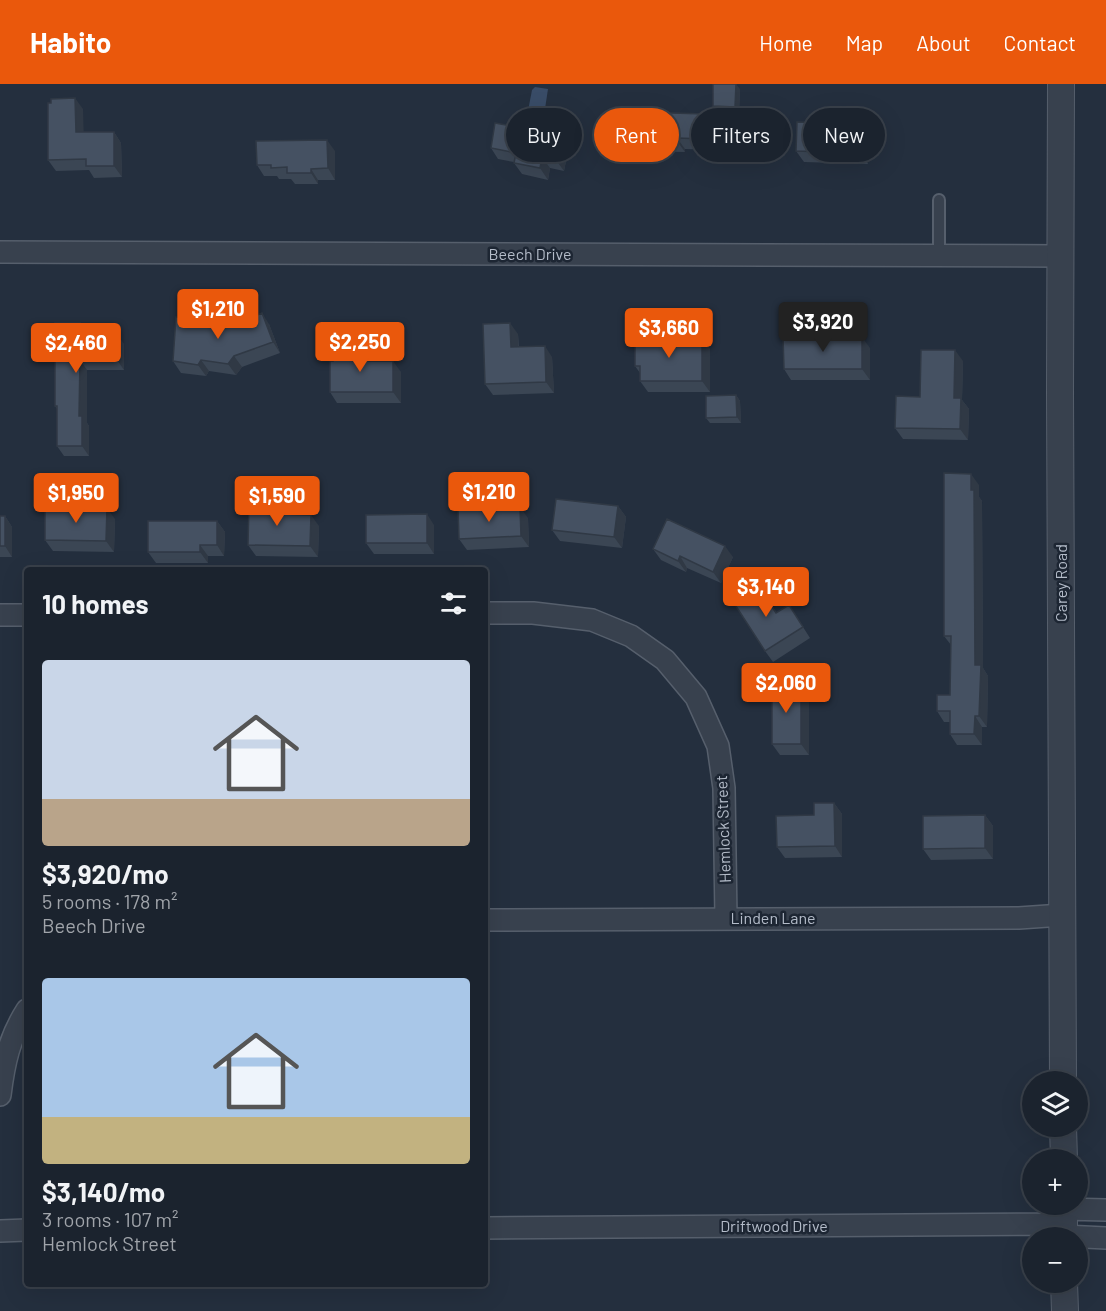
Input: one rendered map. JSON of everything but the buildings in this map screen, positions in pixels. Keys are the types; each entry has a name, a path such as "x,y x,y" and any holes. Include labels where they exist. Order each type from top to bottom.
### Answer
{"street":[{"name":"Carey Road","path":"1061,84 1063,1071"},
{"name":"Beech Drive","path":"0,252 1060,256"},
{"name":"Hemlock Street","path":"488,614 533,613 592,620 632,636 665,660 696,697 718,746 724,788 726,918"},
{"path":"0,615 24,615"},
{"name":"Linden Lane","path":"488,920 1019,918 1062,915"},
{"path":"0,1095 5,1058 10,1041 24,1015"},
{"name":"Driftwood Drive","path":"488,1228 1064,1222 1106,1210"},
{"path":"1064,1222 1106,1238"},
{"path":"0,1224 0,1231 24,1230"},
{"path":"1064,1293 1065,1311"}],"lane":[{"path":"939,200 939,256"}],"water":[{"path":"535,87 548,89 545,108 529,108 532,90"}]}
